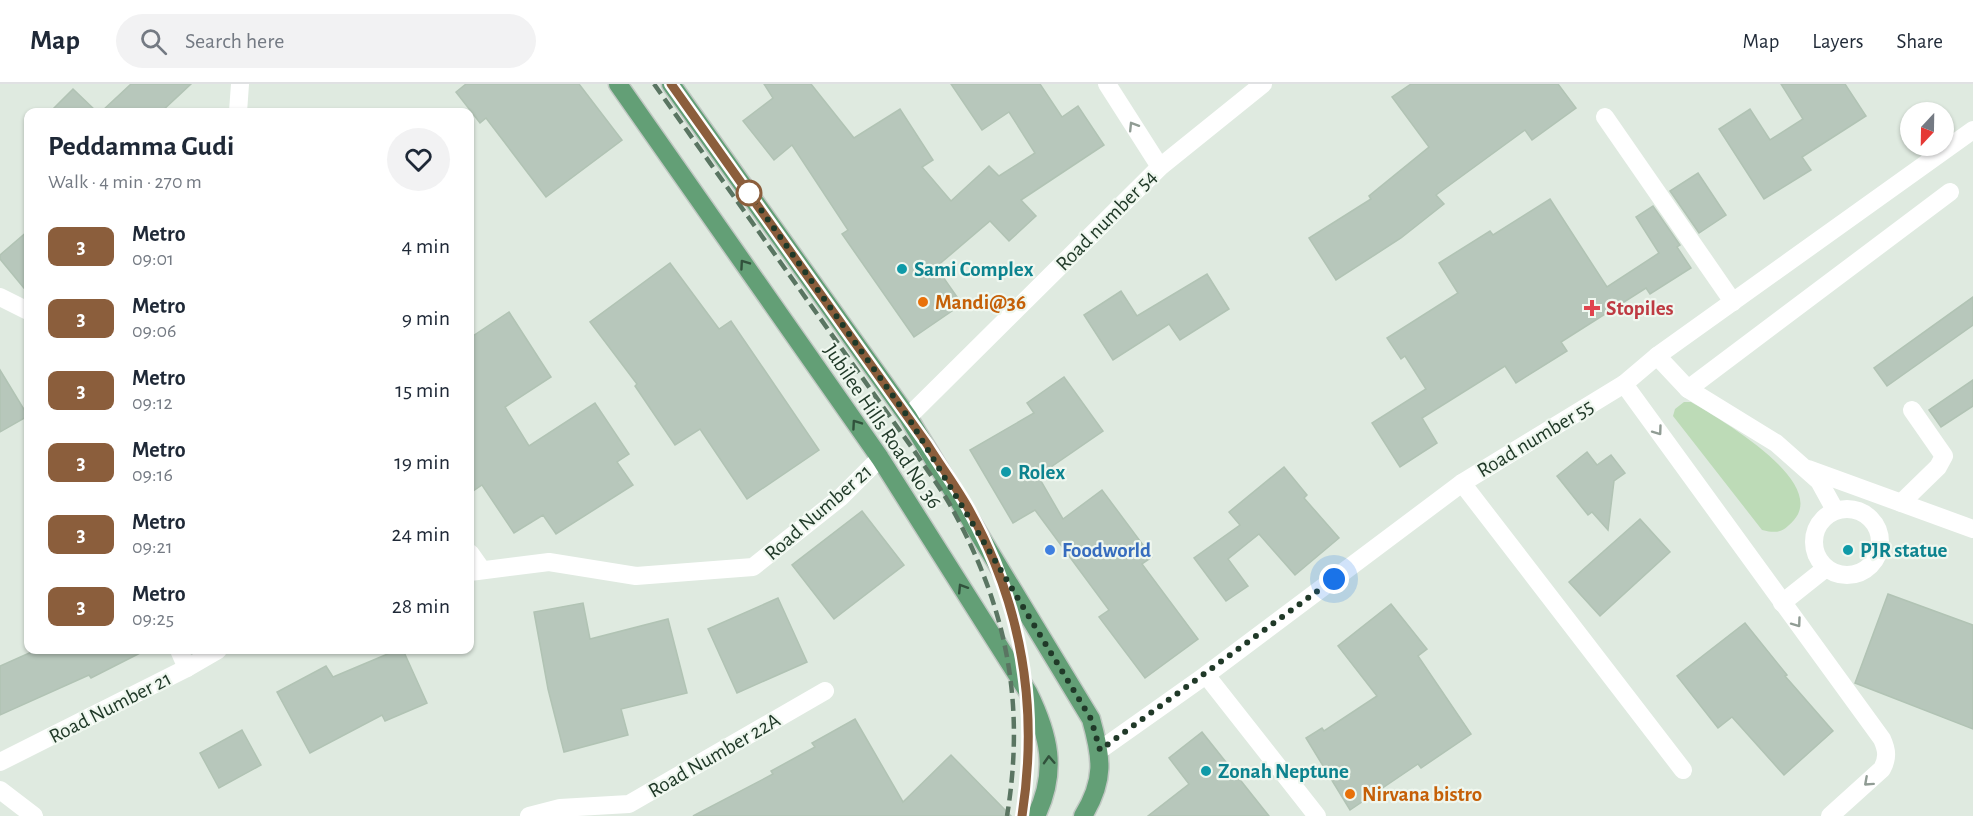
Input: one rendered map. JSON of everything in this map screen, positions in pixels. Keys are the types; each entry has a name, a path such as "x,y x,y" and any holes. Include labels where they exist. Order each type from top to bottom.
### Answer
{"main road":[{"name":"Jubilee Hills Road No 36","path":"618,84 880,458 1028,692 1038,712 1050,756 1048,785 1036,816"},
{"name":"Jubilee Hills Road No 36","path":"671,84 908,417 1091,719 1100,750 1100,774 1095,797 1083,816"}],"street":[{"path":"238,108 240,84"},
{"path":"1107,84 1160,167"},
{"name":"Road number 54","path":"908,417 1160,167 1263,84"},
{"path":"1605,117 1733,302"},
{"name":"Road number 55","path":"1100,750 1206,675 1462,483 1624,384 1657,356 1973,130"},
{"path":"1688,389 1950,192"},
{"path":"0,297 24,309"},
{"path":"1657,356 1688,389 1776,442 1819,481 1835,510"},
{"path":"1624,384 1886,748 1886,760 1882,769 1830,816"},
{"path":"1901,503 1938,467 1944,456 1912,410"},
{"name":"Road Number 21","path":"476,571 549,562 636,576 753,567 841,497 880,458"},
{"path":"1806,469 1973,529"},
{"path":"1462,483 1683,770"},
{"path":"1852,508 1868,516 1879,530 1881,547 1874,563 1859,574 1842,575 1826,568 1815,554 1813,537 1821,521 1835,510 1852,508"},
{"path":"1782,603 1826,568"},
{"path":"181,654 187,668"},
{"name":"Road Number 21","path":"0,762 211,654"},
{"path":"1206,675 1317,816"},
{"name":"Road Number 22A","path":"528,816 560,808 631,810 825,691"},
{"path":"0,790 34,816"}],"green space":[{"path":"1684,402 1691,402 1744,436 1783,470 1796,487 1800,504 1794,520 1787,527 1776,532 1762,530 1673,416 1675,409"}],"building":[{"path":"131,84 191,84 165,108 105,108"},
{"path":"466,84 579,84 622,140 546,197 486,118 480,123 474,115 474,108 468,108 456,92"},
{"path":"764,84 811,84 854,138 900,109 933,160 922,167 951,201 989,166 999,176 1035,153 1009,112 982,130 951,84 1040,84 1062,117 1078,106 1104,145 1021,200 1036,216 1009,241 990,221 936,267 962,304 914,337 842,234 848,230 792,145 774,160 743,121 773,98"},
{"path":"1411,84 1558,84 1576,108 1532,140 1525,130 1436,195 1444,204 1401,238 1336,280 1309,238 1371,199 1369,196 1429,147 1392,97"},
{"path":"1781,84 1845,84 1866,116 1802,157 1811,170 1764,199 1719,129 1750,109 1770,140 1803,119"},
{"path":"73,89 93,108 54,108"},
{"path":"1698,173 1726,215 1699,233 1670,191"},
{"path":"1550,199 1607,287 1659,253 1636,217 1653,206 1680,245 1677,247 1691,268 1650,294 1646,288 1561,342 1567,351 1516,383 1505,366 1422,418 1437,443 1400,467 1372,423 1426,389 1405,356 1401,359 1387,338 1458,293 1439,263 1490,231 1493,235"},
{"path":"24,234 24,288 0,259 0,255"},
{"path":"670,263 719,329 731,321 819,450 747,499 700,429 675,445 635,386 637,384 590,322"},
{"path":"1207,274 1229,309 1180,340 1169,324 1113,360 1084,315 1121,291 1137,316"},
{"path":"1973,297 1973,325 1887,386 1874,368"},
{"path":"509,312 551,377 505,407 529,446 595,403 629,454 617,462 633,485 556,534 543,515 514,533 482,485 474,490 474,335"},
{"path":"0,370 24,409 24,418 0,432"},
{"path":"1064,377 1103,431 1038,476 1063,519 1102,490 1152,557 1142,564 1198,639 1145,678 1099,617 1109,610 1035,510 1013,523 970,450 1034,413 1027,403"},
{"path":"1973,380 1973,406 1941,427 1929,410"},
{"path":"1587,452 1597,465 1611,455 1625,473 1614,481 1608,530 1592,512 1588,515 1557,476"},
{"path":"1284,467 1307,495 1304,498 1339,538 1295,575 1259,534 1228,559 1248,586 1226,601 1194,558 1240,525 1229,512"},
{"path":"862,511 904,565 834,619 792,565"},
{"path":"1640,519 1670,552 1600,616 1569,582"},
{"path":"1888,594 1973,625 1973,729 1855,683"},
{"path":"778,598 807,662 737,693 708,629"},
{"path":"583,603 590,639 668,619 687,693 621,709 628,735 564,752 548,689 534,612"},
{"path":"1391,604 1427,649 1418,656 1471,734 1421,768 1418,764 1350,810 1306,738 1322,728 1324,731 1377,696 1338,646"},
{"path":"1745,623 1787,675 1785,676 1833,731 1784,775 1732,717 1718,728 1677,676"},
{"path":"27,654 138,654 91,678 89,675 0,715 0,666"},
{"path":"388,654 405,654 427,703 385,721 382,715 310,753 277,692 326,666 333,677"},
{"path":"855,719 903,802 951,755 1011,816 693,816 773,774 771,771 815,747 812,743"},
{"path":"242,730 261,765 219,788 200,753"},
{"name":"Zonah Neptune","path":"1202,732 1269,816 1148,816 1189,784 1169,758"}],"railway":[{"path":"654,84 936,482 951,506 973,551 988,587 1008,660 1014,736 1007,816"},
{"path":"671,84 927,444 967,506 986,543 1013,618 1027,695 1027,775 1022,816"}],"metro line":[{"name":"3","path":"671,84 927,444 967,505 990,550 1010,604 1023,657 1029,722 1027,782 1022,816"}],"place":[{"name":"Sami Complex","path":"902,269"},
{"name":"Mandi@36","path":"923,302"},
{"name":"Stopiles","path":"1592,308"},
{"name":"Rolex","path":"1006,472"},
{"name":"Foodworld","path":"1050,550"},
{"name":"PJR statue","path":"1848,550"},
{"name":"Zonah Neptune","path":"1206,771"},
{"name":"Nirvana bistro","path":"1350,794"}],"route":[{"path":"749,193 908,417 1091,719 1100,750 1206,675 1334,579"}]}
